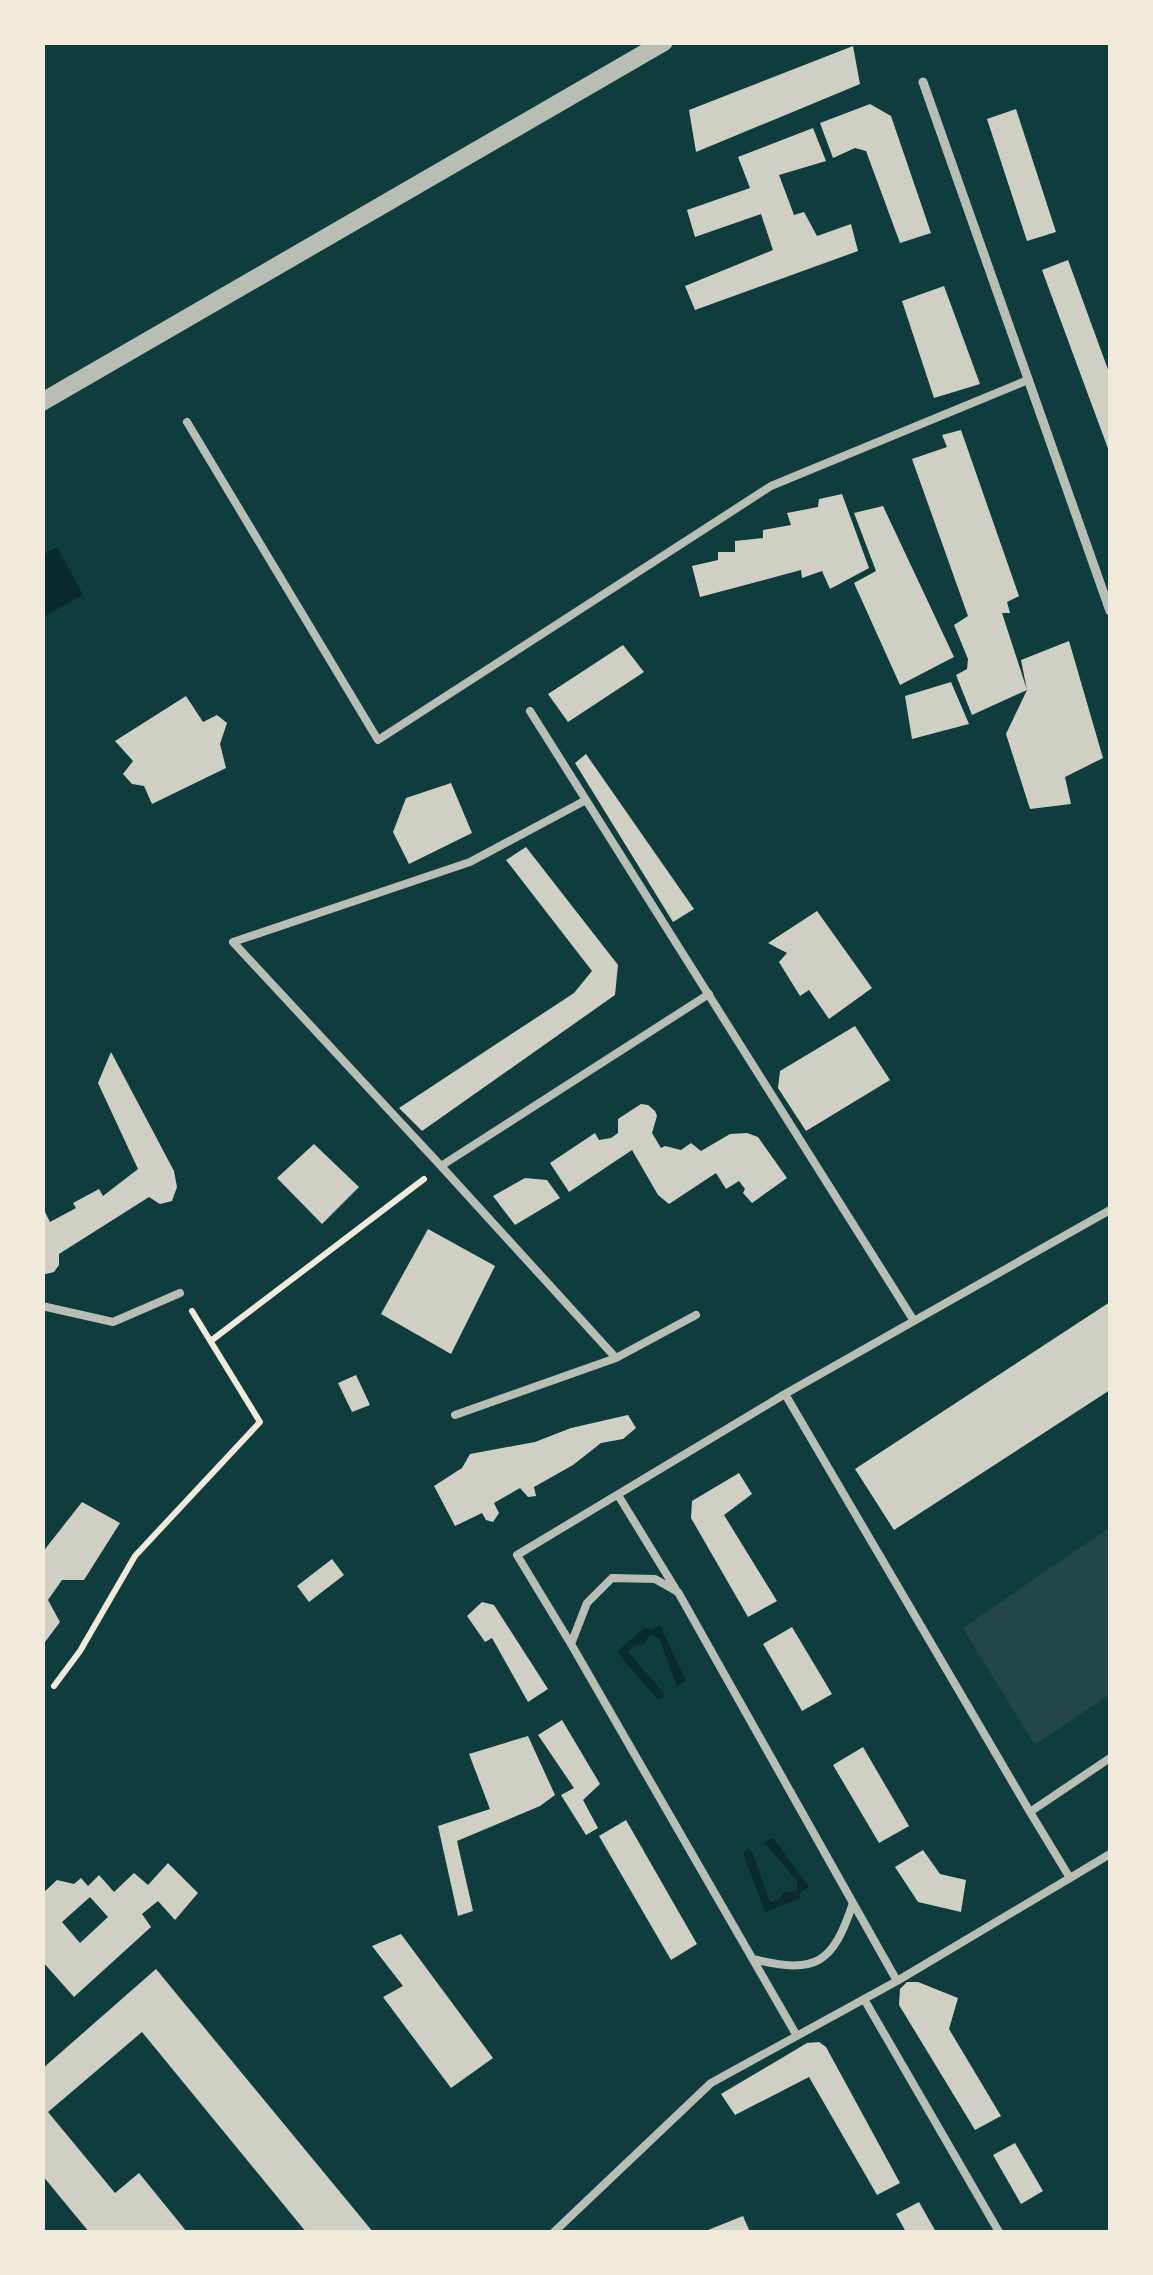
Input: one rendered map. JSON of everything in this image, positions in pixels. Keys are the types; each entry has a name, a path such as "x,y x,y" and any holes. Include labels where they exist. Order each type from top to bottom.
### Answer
{"street":[{"path":"42,402 664,42"},
{"path":"923,82 1110,611"}],"lane":[{"path":"187,422 378,740 771,486 1028,380"},
{"path":"530,710 914,1321"},
{"path":"586,800 470,862 232,942 616,1358"},
{"path":"441,1166 708,994"},
{"path":"797,2036 517,1555 785,1394 1110,1210"},
{"path":"42,1306 113,1322 180,1293"},
{"path":"454,1415 616,1358 696,1315"},
{"path":"785,1394 1070,1878"},
{"path":"618,1494 678,1592 897,1981"},
{"path":"571,1644 588,1603 612,1578 655,1579 678,1592"},
{"path":"1030,1812 1110,1758"},
{"path":"554,2232 711,2083 897,1981 1110,1854"},
{"path":"753,1959 781,1966 821,1961 840,1940 853,1903"},
{"path":"864,1999 999,2232"}],"path":[{"path":"212,1340 441,1166"},
{"path":"54,1686 80,1651 134,1556 260,1422 180,1293"}],"shaded area":[{"path":"57,547 83,595 43,617 43,555"},
{"path":"1110,1527 1110,1694 1035,1745 963,1628"},
{"path":"660,1625 686,1681 677,1686 659,1638 650,1634 644,1644 628,1652 663,1692 658,1700 617,1652 644,1628 652,1630"},
{"path":"773,1838 809,1887 799,1899 765,1912 743,1853 749,1849 770,1902 785,1892 797,1891 797,1881 764,1842"}],"building":[{"path":"853,46 860,84 696,152 689,110"},
{"path":"870,104 891,116 931,233 900,243 866,151 855,148 833,158 820,123"},
{"path":"1016,109 1056,232 1027,241 987,119"},
{"path":"813,128 826,161 779,175 794,215 804,212 817,236 851,224 858,251 695,310 685,286 773,250 761,214 695,237 687,210 750,188 738,157"},
{"path":"1068,260 1110,375 1110,454 1042,270"},
{"path":"944,286 980,384 934,398 902,301"},
{"path":"961,430 1019,596 1007,602 1010,613 1002,613 1027,690 972,715 956,675 967,669 968,659 954,625 968,616 912,459 947,447 942,435"},
{"path":"842,494 869,568 830,589 822,571 802,578 801,570 700,597 692,566 718,560 718,552 735,552 735,541 763,538 763,530 791,525 787,513 818,507 819,499"},
{"path":"883,506 954,657 900,685 854,583 876,571 854,513"},
{"path":"1069,641 1103,758 1065,777 1071,804 1030,809 1006,734 1027,690 1021,660"},
{"path":"623,645 644,672 568,722 548,694"},
{"path":"951,682 969,724 912,739 905,696"},
{"path":"186,696 203,722 217,715 227,723 220,744 226,768 152,804 144,786 132,784 123,774 133,761 115,741"},
{"path":"586,754 694,909 673,922 575,763"},
{"path":"451,783 472,833 409,864 393,832 406,798"},
{"path":"526,847 618,965 615,995 422,1131 399,1108 574,993 592,971 506,860"},
{"path":"817,911 872,988 829,1019 809,990 800,996 779,962 787,953 768,943"},
{"path":"855,1026 890,1080 806,1131 778,1088 780,1071"},
{"path":"111,1052 174,1171 177,1187 172,1201 160,1204 149,1197 59,1254 54,1272 42,1275 42,1206 50,1222 99,1189 103,1196 138,1169 98,1083"},
{"path":"641,1104 655,1111 652,1133 661,1148 681,1150 691,1143 701,1151 730,1134 747,1133 758,1137 787,1178 752,1203 739,1181 726,1189 716,1173 669,1204 658,1195 632,1150 569,1192 550,1163 595,1133 599,1140 611,1138 618,1133 618,1119"},
{"path":"314,1144 359,1187 322,1224 277,1178"},
{"path":"525,1178 547,1180 560,1198 515,1225 493,1196"},
{"path":"428,1229 495,1266 451,1354 381,1314"},
{"path":"1110,1302 1110,1390 894,1530 855,1469"},
{"path":"356,1375 370,1405 352,1412 338,1383"},
{"path":"628,1415 636,1428 623,1439 601,1443 573,1465 534,1487 536,1496 528,1497 520,1488 494,1503 499,1513 493,1522 482,1513 455,1526 434,1486 462,1468 470,1454 535,1442 571,1428"},
{"path":"739,1473 752,1494 724,1515 777,1601 748,1617 691,1518 692,1501"},
{"path":"82,1502 120,1523 84,1580 62,1580 48,1600 60,1622 42,1646 42,1553"},
{"path":"332,1559 344,1575 309,1602 297,1586"},
{"path":"482,1602 494,1605 548,1689 528,1702 492,1638 485,1642 467,1616"},
{"path":"792,1627 832,1694 802,1711 763,1644"},
{"path":"562,1720 600,1784 583,1800 598,1828 586,1835 561,1795 574,1788 538,1735"},
{"path":"528,1736 555,1795 540,1806 457,1841 473,1911 458,1916 438,1826 490,1809 469,1754"},
{"path":"863,1747 909,1826 879,1843 833,1765"},
{"path":"626,1820 697,1944 671,1960 599,1836"},
{"path":"923,1850 940,1874 966,1880 961,1912 918,1902 895,1867"},
{"path":"168,1863 198,1893 175,1920 158,1901 142,1914 151,1927 74,1997 42,1961 42,1894 57,1880 74,1884 81,1878 88,1886 99,1875 114,1892 134,1873 148,1885","holes":["90,1897 108,1917 80,1943 62,1922"]},
{"path":"401,1934 493,2058 451,2088 383,1997 403,1986 372,1946"},
{"path":"156,1969 373,2232 306,2232 142,2032 48,2112 115,2193 139,2173 187,2232 89,2232 42,2175 42,2069"},
{"path":"907,1982 918,1982 958,1998 949,2029 1001,2116 975,2130 899,2005 900,1989"},
{"path":"819,2042 826,2047 900,2183 877,2195 809,2077 735,2115 721,2094 807,2043"},
{"path":"1015,2143 1043,2191 1021,2204 993,2155"},
{"path":"919,2202 936,2232 906,2232 896,2214"},
{"path":"743,2216 750,2232 703,2232"}]}
